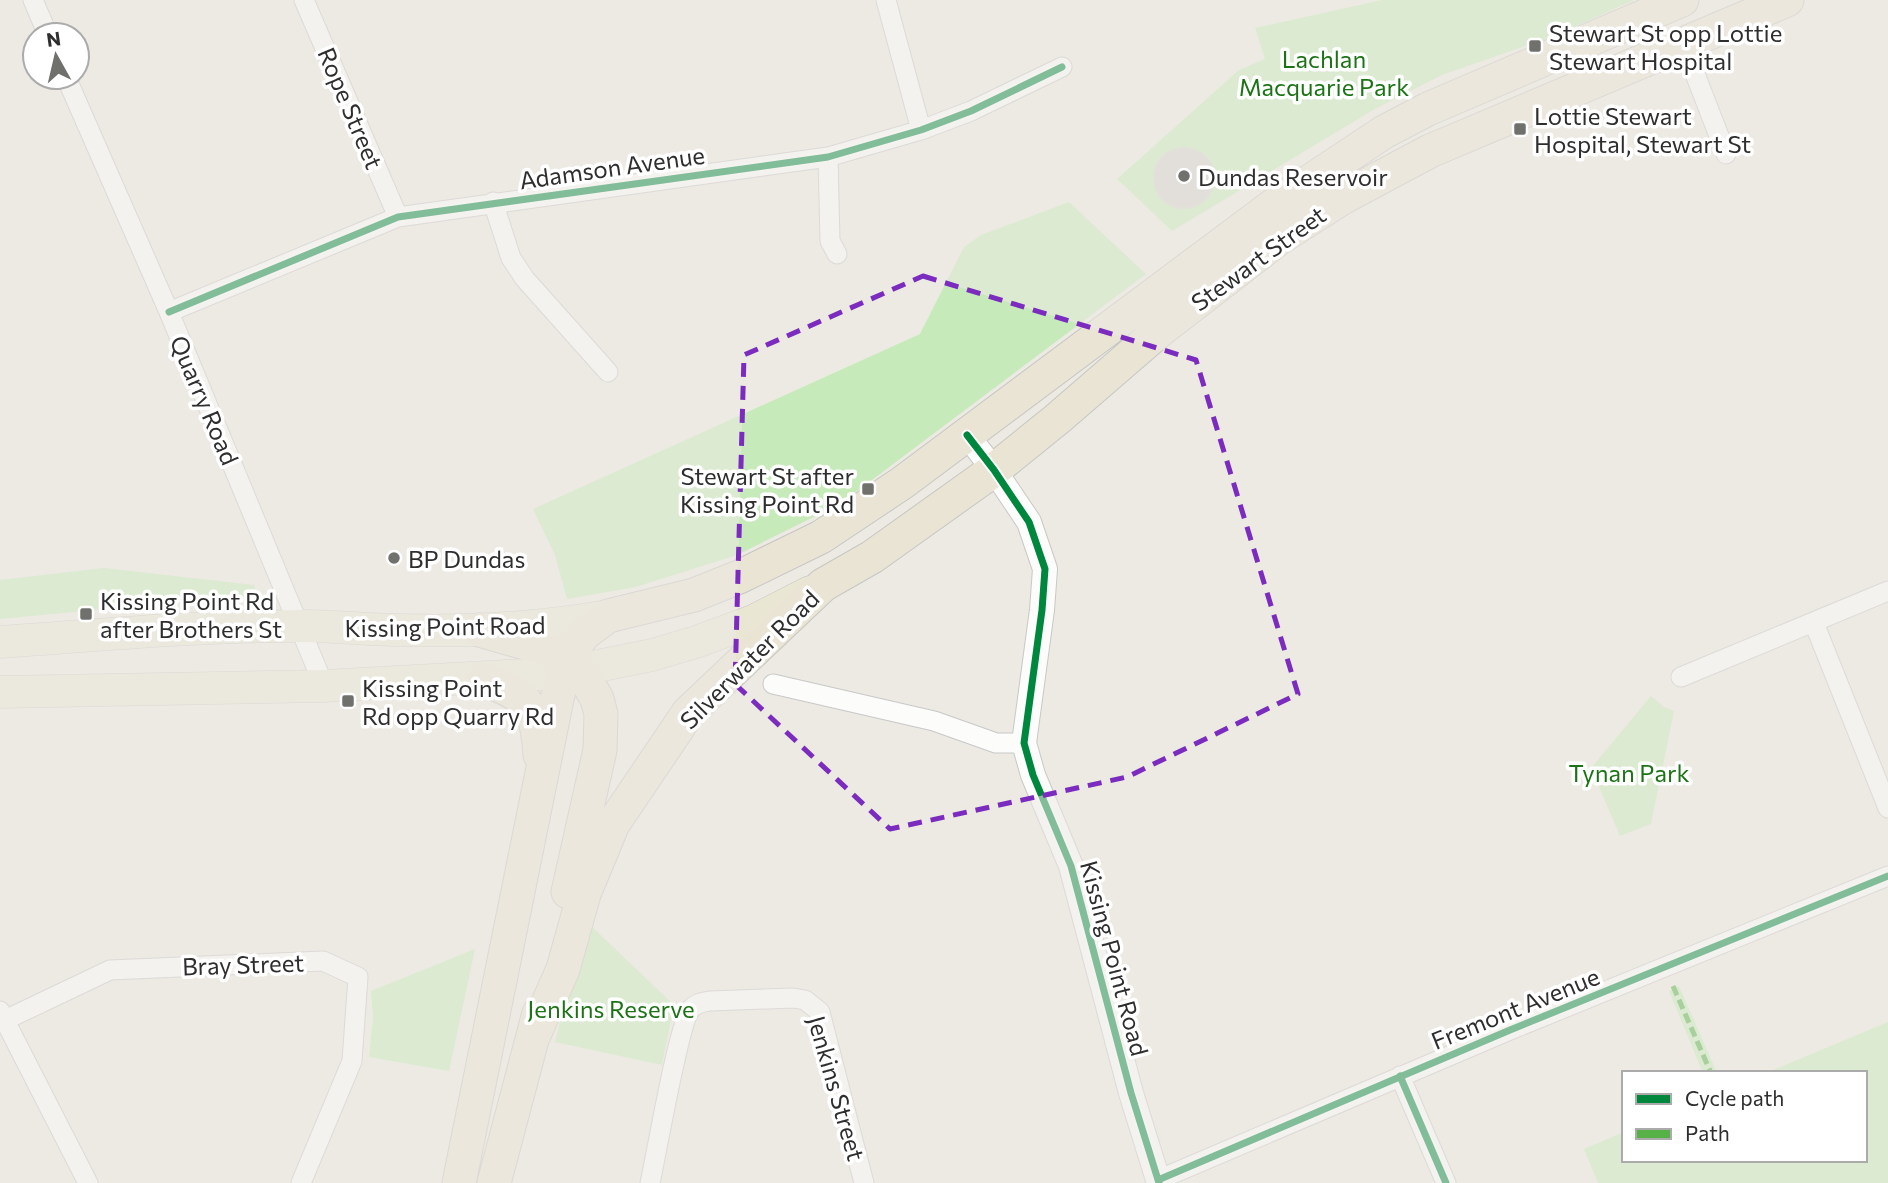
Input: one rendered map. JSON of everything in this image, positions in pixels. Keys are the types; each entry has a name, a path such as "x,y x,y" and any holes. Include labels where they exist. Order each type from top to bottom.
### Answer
{"highway":[{"name":"Stewart Street","path":"994,470 1158,331 1278,239 1320,212 1430,151 1787,0"},
{"name":"Stewart Street","path":"967,435 1273,205 1384,132 1428,109 1671,2"},
{"name":"Kissing Point Road","path":"608,617 694,594 739,577 821,537 902,483 967,435"},
{"name":"Kissing Point Road","path":"823,585 872,557 994,470"},
{"name":"Silverwater Road","path":"534,1035 564,969 584,894 613,824 688,713 823,585"},
{"path":"459,1183 541,775 571,668 585,634 608,617"},
{"path":"480,630 546,649 571,668"},
{"name":"Silverwater Road","path":"494,1183 534,1035 600,750 601,714 597,699 571,668"},
{"path":"483,679 517,694 534,715 541,775"}],"main road":[{"name":"Kissing Point Road","path":"0,692 324,686 483,679 571,668 652,655 725,632 823,585"},
{"name":"Kissing Point Road","path":"0,642 243,626 401,631 480,630 552,625 608,617"}],"street":[{"path":"33,0 42,21"},
{"path":"886,0 921,130"},
{"name":"Rope Street","path":"308,1 398,217"},
{"path":"1671,2 1683,43 1726,154"},
{"name":"Adamson Avenue","path":"169,312 398,217 828,158 921,130 971,111 1062,68"},
{"name":"Quarry Road","path":"72,91 169,312 324,686"},
{"path":"828,158 830,241 838,254"},
{"path":"493,202 510,258 524,279 608,372"},
{"name":"Kissing Point Road","path":"967,435 1029,522 1045,569 1024,743 1033,775 1072,866 1131,1093 1158,1181"},
{"path":"1681,677 1888,591"},
{"path":"1814,623 1888,808"},
{"path":"773,684 934,721 996,743 1024,743"},
{"name":"Fremont Avenue","path":"1158,1181 1400,1076 1888,876"},
{"name":"Bray Street","path":"2,1016 110,970 323,961 358,977 352,1061 301,1183"},
{"name":"Jenkins Street","path":"650,1183 680,1040 690,1009 710,1000 793,998 805,1000 820,1012 864,1183"},
{"path":"2,1016 88,1183"},
{"path":"1400,1076 1446,1183"}],"highlighted area":[{"path":"923,276 1196,360 1298,694 1127,777 890,829 735,684 744,355"}],"green space":[{"name":"Lachlan Macquarie Park","path":"1382,0 1634,0 1554,36 1442,75 1375,109 1172,231 1117,179 1239,70 1265,59 1255,28"},
{"path":"1069,202 1146,274 840,504 737,555 636,587 567,599 555,555 533,509 920,334 964,247 981,235"},
{"path":"104,568 254,585 259,599 230,597 0,619 0,580"},
{"name":"Tynan Park","path":"1651,696 1664,707 1674,711 1651,824 1620,836 1591,768"},
{"name":"Jenkins Reserve","path":"586,921 674,1005 662,1065 555,1042"},
{"path":"475,949 449,1071 369,1057 373,1018 371,991"},
{"path":"1679,986 1716,1071 1702,1071 1669,991"},
{"path":"1888,1022 1888,1183 1598,1183 1584,1149 1622,1133 1622,1162 1867,1162 1867,1071 1771,1071"}],"building":[{"name":"Dundas Reservoir","path":"1184,148 1201,153 1209,161 1214,178 1209,195 1201,203 1184,208 1167,203 1159,195 1154,178 1159,161 1167,153"}],"marked path":[{"path":"1673,986 1710,1071"}],"cycle path":[{"path":"169,312 398,217 828,157 921,130 971,111 1062,67"},
{"path":"967,435 1029,522 1045,569 1024,743 1033,775 1071,866 1131,1093 1159,1183"},
{"path":"1158,1180 1510,1030 1888,876"},
{"path":"1400,1076 1446,1183"}],"place":[{"name":"Stewart St opp Lottie Stewart Hospital","path":"1535,46"},
{"name":"Lottie Stewart Hospital, Stewart St","path":"1520,129"},
{"name":"Dundas Reservoir","path":"1184,176"},
{"name":"Stewart St after Kissing Point Rd","path":"868,489"},
{"name":"BP Dundas","path":"394,558"},
{"name":"Kissing Point Rd after Brothers St","path":"86,614"},
{"name":"Kissing Point Rd opp Quarry Rd","path":"348,701"}]}
